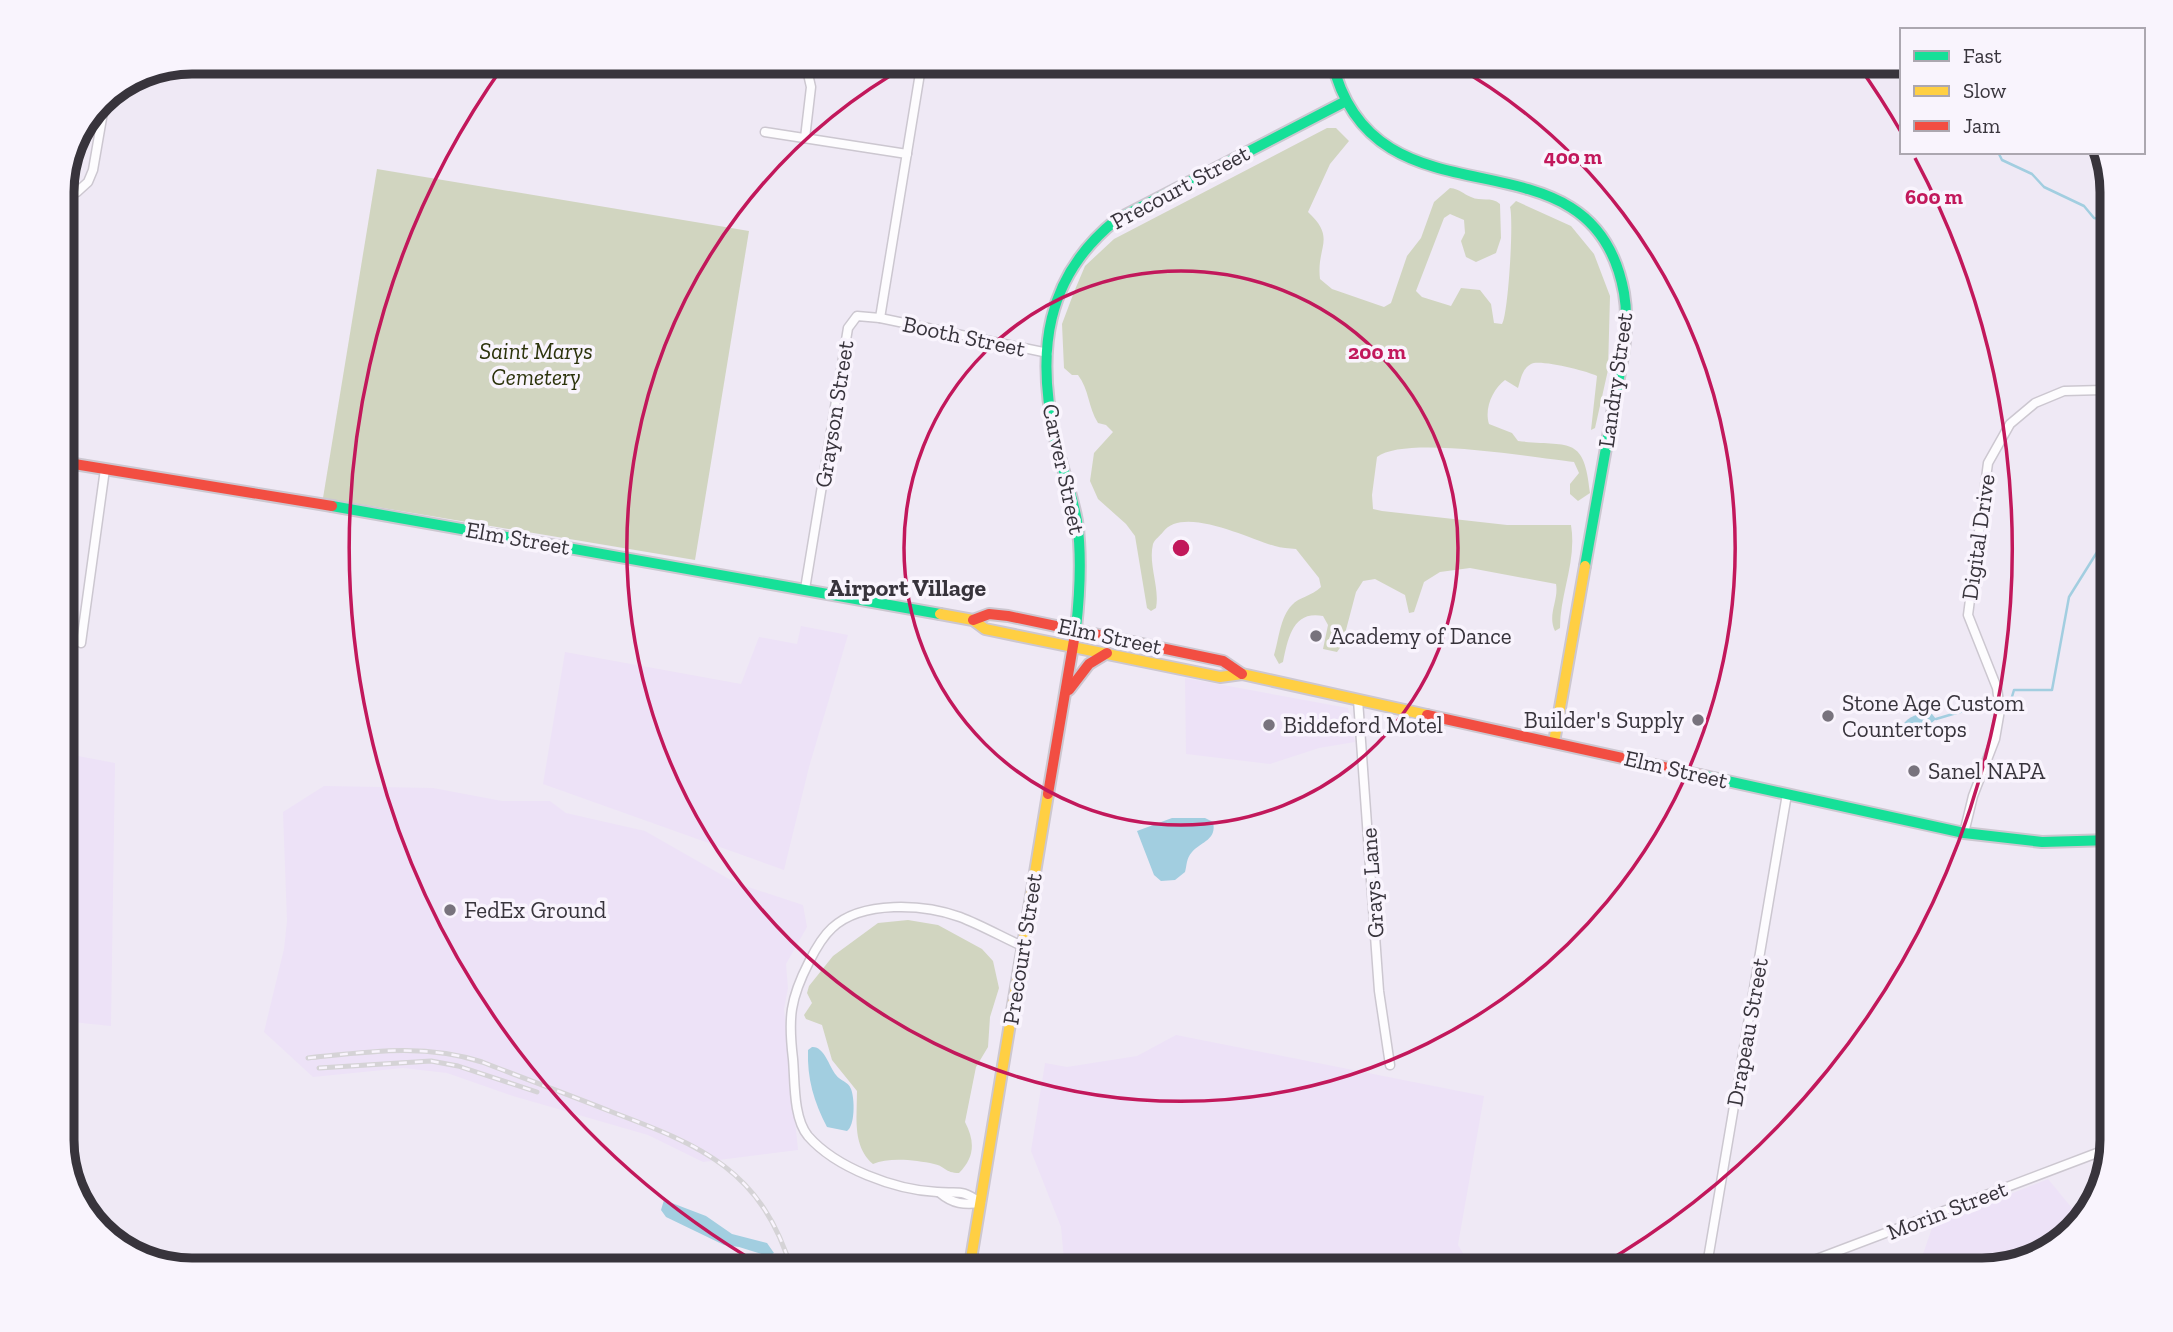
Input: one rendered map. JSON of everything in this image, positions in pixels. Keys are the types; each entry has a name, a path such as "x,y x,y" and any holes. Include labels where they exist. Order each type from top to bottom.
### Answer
{"main road":[{"name":"Landry Street","path":"1337,74 1346,101 1369,134 1390,151 1410,162 1438,171 1529,187 1569,206 1600,235 1613,255 1620,274 1627,310 1625,342 1555,742"},
{"name":"Precourt Street","path":"1048,352 1053,309 1061,282 1076,255 1103,228 1346,101"},
{"name":"Carver Street","path":"1048,352 1050,411 1079,537 1081,579 1076,628"},
{"name":"Elm Street","path":"74,464 973,620 985,629 1220,677 1242,674 1964,833 2042,842 2100,840"},
{"name":"Elm Street","path":"973,620 989,614 1076,628 1223,661 1242,674"},
{"name":"Precourt Street","path":"971,1258 1076,628"},
{"path":"1065,696 1083,669 1107,653"}],"street":[{"path":"805,138 811,87 808,74"},
{"name":"Grayson Street","path":"805,589 848,328 857,316 880,318 920,74"},
{"path":"74,192 91,175 102,116"},
{"path":"765,132 907,154"},
{"name":"Booth Street","path":"880,318 1048,352"},
{"name":"Digital Drive","path":"1964,833 1973,796 1999,721 1997,688 1968,615 1988,463 2010,424 2035,403 2064,391 2099,390"},
{"path":"81,643 105,469"},
{"name":"Grays Lane","path":"1358,700 1380,1003 1390,1065"},
{"name":"Drapeau Street","path":"1708,1258 1787,794"},
{"path":"981,1203 966,1205 949,1201 940,1193 864,1171 823,1149 805,1133 799,1115 789,1031 792,998 826,935 840,922 864,912 893,909 942,912 960,917 1022,946"},
{"name":"Morin Street","path":"1819,1258 2098,1152"}],"shaded area":[{"path":"801,626 848,635 809,767 784,870 543,784 565,652 741,684 759,637 797,644"},
{"name":"Biddeford Motel","path":"1185,678 1348,708 1355,742 1319,748 1270,764 1186,754"},
{"path":"74,755 115,763 111,1026 74,1022"},
{"path":"324,786 433,788 502,801 550,801 566,813 645,831 736,883 803,905 807,927 786,964 788,988 784,1009 798,1150 703,1162 648,1135 513,1096 447,1073 403,1068 313,1077 264,1032 284,949 287,921 283,812"},
{"path":"1176,1035 1484,1096 1458,1245 1466,1258 1064,1258 1061,1227 1031,1151 1045,1063 1067,1067 1137,1056"},
{"path":"2048,1179 2075,1212 2065,1224 2040,1243 1996,1257 1924,1258 1923,1254 1933,1225"}],"green space":[{"path":"1327,128 1336,128 1349,141 1330,164 1308,212 1322,229 1320,279 1332,289 1384,307 1391,303 1407,256 1421,238 1434,202 1450,188 1468,196 1493,200 1500,204 1501,238 1496,253 1476,262 1466,257 1461,241 1465,233 1464,220 1450,214 1444,218 1416,291 1422,297 1451,306 1461,288 1480,290 1491,304 1494,323 1502,324 1510,268 1510,207 1516,201 1571,226 1594,254 1610,296 1608,370 1595,428 1591,430 1597,376 1553,364 1536,363 1528,366 1518,388 1505,380 1493,394 1488,412 1489,424 1512,433 1518,441 1562,445 1578,452 1584,461 1590,493 1578,501 1570,494 1570,484 1579,473 1574,462 1471,450 1414,448 1392,451 1377,457 1372,495 1373,509 1382,511 1507,525 1571,525 1572,551 1560,628 1555,631 1552,619 1556,584 1470,568 1440,572 1424,582 1414,612 1409,613 1405,595 1375,579 1363,581 1356,592 1342,645 1337,652 1323,649 1328,625 1323,616 1313,615 1298,622 1290,635 1283,662 1279,664 1274,655 1285,616 1295,602 1321,587 1319,578 1296,549 1275,546 1217,526 1185,522 1172,525 1153,544 1152,560 1157,600 1156,608 1151,611 1147,608 1135,536 1126,524 1098,499 1090,481 1094,453 1113,432 1106,425 1098,423 1078,375 1072,375 1064,368 1062,324 1074,292 1085,266 1114,239"},
{"name":"Saint Marys Cemetery","path":"377,169 749,231 695,560 323,498"},
{"path":"908,920 938,925 982,949 993,961 999,988 990,1017 988,1047 976,1067 965,1122 971,1136 971,1155 959,1173 934,1164 911,1160 887,1160 873,1164 866,1157 859,1140 857,1091 832,1060 822,1025 806,1019 804,1015 812,1003 807,993 809,986 833,956 878,923"}],"water":[{"path":"1932,714 1936,719 1923,731 1903,734 1900,730 1913,716"},
{"path":"1172,818 1205,818 1213,822 1214,828 1211,837 1190,855 1185,872 1175,880 1161,881 1154,875 1137,831"},
{"path":"812,1047 823,1053 836,1075 851,1089 854,1112 852,1124 847,1131 827,1127 818,1108 809,1071 808,1050"},
{"path":"664,1200 706,1216 732,1234 767,1243 774,1253 768,1256 724,1245 666,1217 661,1210"}],"waterway":[{"path":"1999,154 2002,160 2032,174 2044,187 2084,206 2094,218 2099,219"},
{"path":"2011,700 2014,690 2052,690 2069,597 2099,548"},
{"path":"1936,719 1987,704"}],"railway":[{"path":"308,1058 395,1051 460,1056 644,1124 701,1151 746,1185 764,1208 787,1258"},
{"path":"319,1068 431,1061 458,1066 537,1092"}],"traffic: fast":[{"path":"1338,74 1355,115 1391,148 1434,167 1529,189 1571,207 1604,240 1624,293 1626,323 1621,369 1585,566"},
{"path":"1076,628 1080,574 1077,521 1055,438 1047,376 1047,346 1060,291 1092,242 1116,220 1346,101"},
{"path":"332,506 940,614"},
{"path":"1700,775 1964,833 2042,842 2100,840"}],"traffic: slow":[{"path":"1554,742 1585,566"},
{"path":"940,614 973,620 985,629 1220,677 1242,674 1427,715"},
{"path":"971,1258 1048,794"}],"traffic: jam":[{"path":"74,464 332,506"},
{"path":"973,620 989,614 1008,616 1223,661 1242,674"},
{"path":"1048,794 1076,628"},
{"path":"1069,690 1089,664 1107,653"},
{"path":"1427,715 1700,775"}],"place":[{"name":"Academy of Dance","path":"1316,636"},
{"name":"Stone Age Custom Countertops","path":"1828,716"},
{"name":"Builder's Supply","path":"1698,720"},
{"name":"Biddeford Motel","path":"1269,725"},
{"name":"Sanel NAPA","path":"1914,771"},
{"name":"FedEx Ground","path":"450,910"}],"district":[{"name":"Airport Village","path":"907,588"}]}
